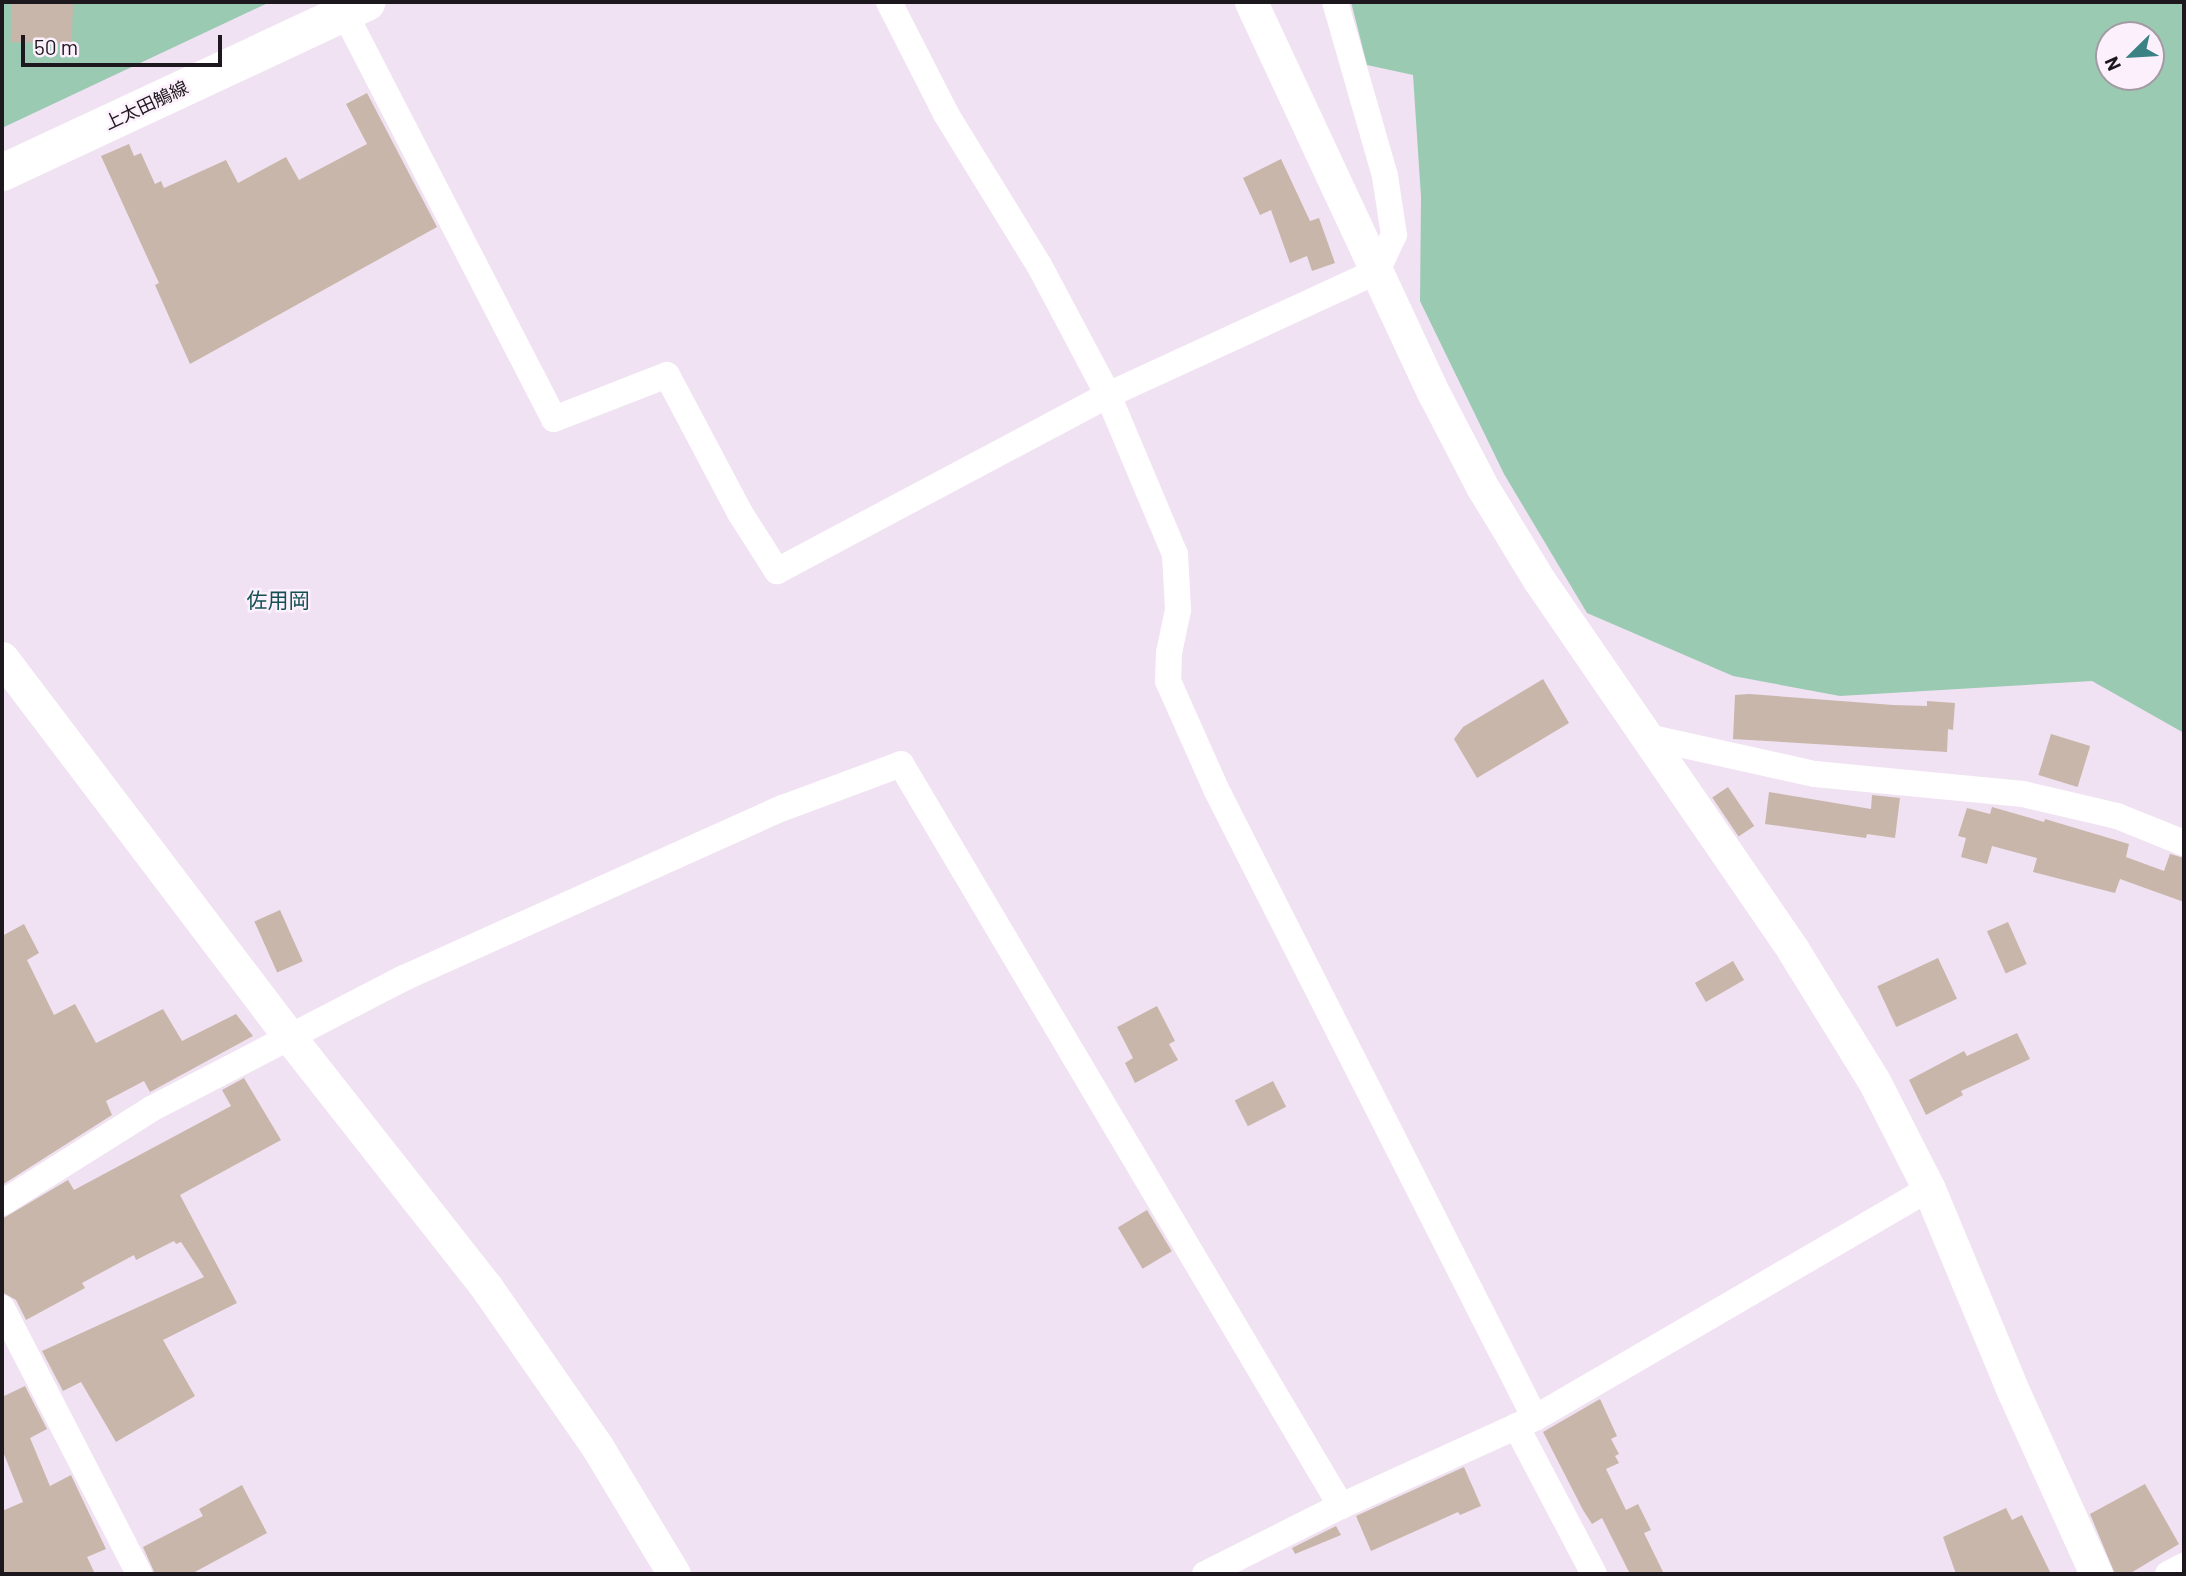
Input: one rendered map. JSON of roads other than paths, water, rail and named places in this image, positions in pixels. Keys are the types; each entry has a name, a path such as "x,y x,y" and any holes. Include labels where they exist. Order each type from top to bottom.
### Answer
{"main road":[{"name":"上太田鵤線","path":"2,172 355,7"}],"street":[{"path":"889,2 946,114 1039,265 1108,395 1175,554 1178,610 1169,653 1168,681 1222,802 1525,1422 1594,1574"},
{"path":"1251,2 1434,394 1483,488 1539,580 1643,736 1793,950 1875,1083 1928,1189 2014,1393 2096,1574"},
{"path":"355,7 554,419 667,374 740,513 777,571 1108,395 1377,271 1394,235 1385,176 1335,2"},
{"path":"2,658 288,1035 487,1288 598,1448 674,1574"},
{"path":"1643,736 1815,774 2023,794 2117,816 2184,843"},
{"path":"2,1203 151,1109 288,1035 404,978 783,808 901,764 1341,1506"},
{"path":"1205,1574 1341,1506 1525,1422 1928,1189"},
{"path":"2,1308 139,1574"},
{"path":"2168,1574 2184,1566"}],"district":[{"name":"佐用岡","path":"278,600"}]}
